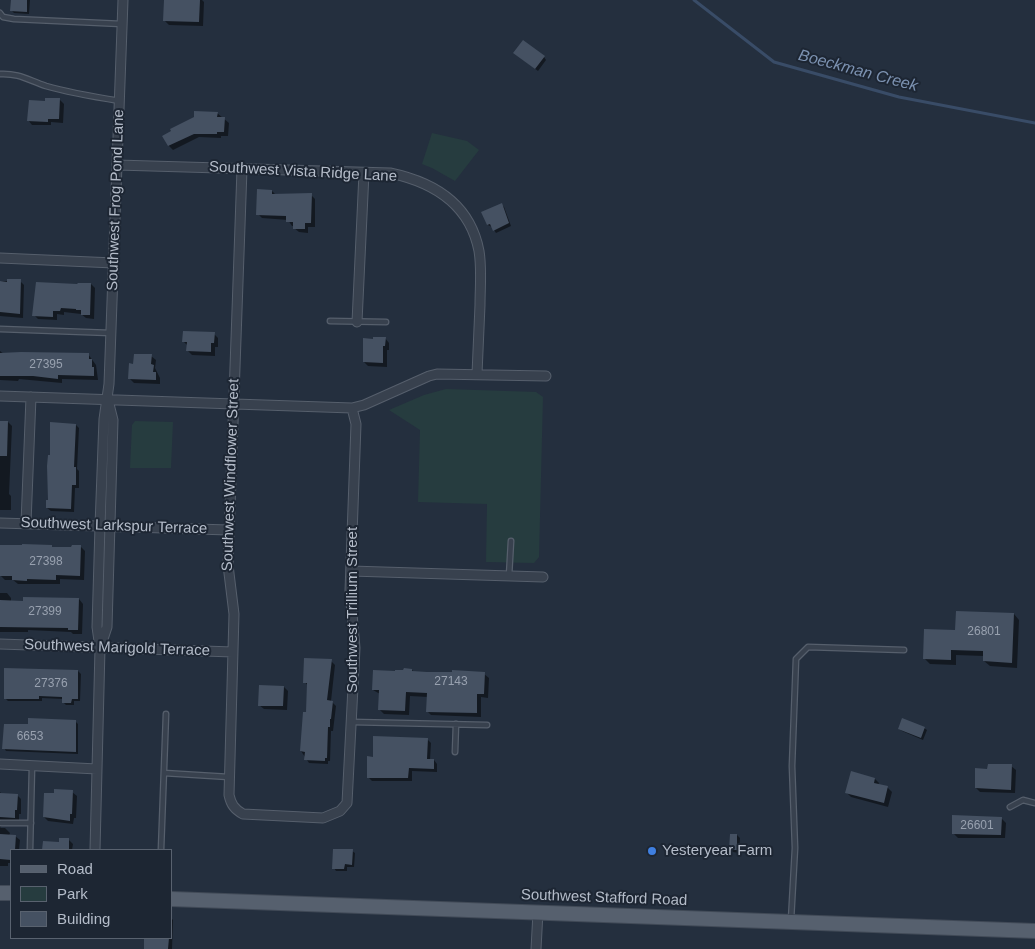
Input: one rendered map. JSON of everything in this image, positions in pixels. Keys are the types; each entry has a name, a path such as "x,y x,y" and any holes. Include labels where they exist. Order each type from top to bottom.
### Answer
{"main road":[{"name":"Southwest Stafford Road","path":"172,899 1035,930"}],"street":[{"name":"Southwest Frog Pond Lane","path":"95,849 100,648 97,627 100,526 104,420 108,400 111,333 123,0"},
{"name":"Southwest Vista Ridge Lane","path":"117,165 390,174 422,182 438,191 465,216 474,232 479,251 481,273 477,374"},
{"name":"Southwest Windflower Street","path":"236,810 231,803 229,795 234,614 228,576 242,169"},
{"path":"357,322 364,173"},
{"path":"0,258 114,263"},
{"path":"0,396 352,408 438,374 546,376"},
{"path":"26,523 31,397"},
{"name":"Southwest Frog Pond Lane","path":"100,648 107,627 113,420 108,400"},
{"name":"Southwest Trillium Street","path":"236,810 250,815 323,818 340,811 347,803 355,648 350,591 356,424 352,408"},
{"name":"Southwest Larkspur Terrace","path":"0,522 229,530"},
{"path":"351,571 543,577"},
{"name":"Southwest Marigold Terrace","path":"0,644 233,652"},
{"path":"0,764 97,768"},
{"path":"536,949 538,912"}],"lane":[{"path":"0,13 3,17 14,19 122,24"},
{"path":"0,74 12,73 44,85 82,95 120,101"},
{"path":"330,321 386,322"},
{"path":"0,329 111,333"},
{"path":"509,576 511,541"},
{"path":"791,921 795,848 792,766 796,658 808,647 904,650"},
{"path":"161,849 166,714"},
{"path":"352,722 487,725"},
{"path":"455,752 456,724"},
{"path":"30,849 32,766"},
{"path":"164,773 229,777"},
{"path":"1010,807 1023,800 1035,803"},
{"path":"1,823 31,823"}],"green space":[{"path":"432,133 467,141 479,150 455,181 422,164"},
{"path":"446,389 536,392 543,397 539,557 534,563 486,562 487,504 418,502 420,430 389,410 424,395"},
{"path":"135,421 173,422 171,468 130,468 132,425"}],"building":[{"path":"11,0 27,0 27,12 10,11"},
{"path":"164,0 200,0 199,22 163,21"},
{"path":"523,40 545,56 535,69 513,53"},
{"path":"45,98 60,98 59,119 48,119 48,122 27,121 29,100 45,101"},
{"path":"194,111 218,112 217,117 225,117 224,132 217,132 217,134 194,134 168,146 162,136 171,131 170,129 194,117"},
{"path":"257,189 272,190 272,194 312,193 311,223 305,223 305,229 293,229 293,222 286,222 286,216 256,215"},
{"path":"502,203 509,223 493,231 490,224 487,225 481,212"},
{"path":"7,279 21,279 20,314 0,312 0,281 7,282"},
{"path":"36,282 91,283 90,315 81,315 81,310 61,308 60,311 53,311 53,317 32,316"},
{"path":"183,331 215,332 214,343 211,343 211,352 186,351 187,342 182,342"},
{"path":"373,337 386,337 385,346 383,346 383,363 363,362 363,338 373,339"},
{"path":"0,353 89,353 89,359 92,359 92,367 94,367 94,376 58,375 58,379 33,376 0,376"},
{"path":"134,354 152,354 151,364 154,365 153,372 156,372 156,380 128,379 129,363 133,364"},
{"path":"0,421 8,421 7,456 0,456"},
{"path":"50,422 76,424 74,467 76,467 76,485 72,485 71,509 46,508 46,500 48,500 47,466 48,455 50,455"},
{"path":"0,545 52,545 52,547 81,545 80,576 56,575 56,580 27,579 27,581 12,580 12,576 0,576"},
{"path":"23,597 79,598 78,630 68,630 68,628 0,627 0,600 23,601"},
{"path":"956,611 1014,613 1012,663 983,661 983,651 951,650 951,660 923,659 924,629 955,630"},
{"path":"304,658 332,659 327,700 333,701 330,727 328,727 327,758 325,758 325,761 304,760 305,752 300,751 303,712 306,712 307,683 303,683"},
{"path":"4,668 78,670 78,699 72,699 71,703 62,703 62,697 39,696 39,699 4,699"},
{"path":"404,668 412,669 412,671 427,672 452,672 452,670 485,672 484,694 477,694 477,713 426,712 427,693 406,692 405,711 378,710 379,690 372,690 373,670 395,671 403,670"},
{"path":"259,685 284,686 283,706 258,706"},
{"path":"28,718 76,720 76,752 2,749 4,724 28,724"},
{"path":"902,718 925,727 921,738 898,729"},
{"path":"373,736 428,738 427,759 434,759 434,769 409,768 408,778 367,778 367,756 373,757"},
{"path":"988,764 1012,764 1011,790 975,788 975,768 987,769"},
{"path":"851,771 875,778 874,783 888,786 884,803 845,793"},
{"path":"54,789 73,790 70,821 43,817 44,793 54,793"},
{"path":"0,793 18,794 15,818 0,817"},
{"path":"952,815 1002,817 1001,835 952,834"},
{"path":"0,834 16,835 15,849 10,849 10,860 0,859"},
{"path":"730,834 737,834 737,850 729,850"},
{"path":"59,838 69,838 69,849 42,849 43,841 59,842"},
{"path":"333,849 353,849 352,865 345,864 344,869 332,869"},
{"path":"144,939 169,939 168,949 144,949"}],"waterway":[{"name":"Boeckman Creek","path":"694,0 774,62 899,97 1035,123"}],"place":[{"name":"Yesteryear Farm","path":"652,851"}]}
